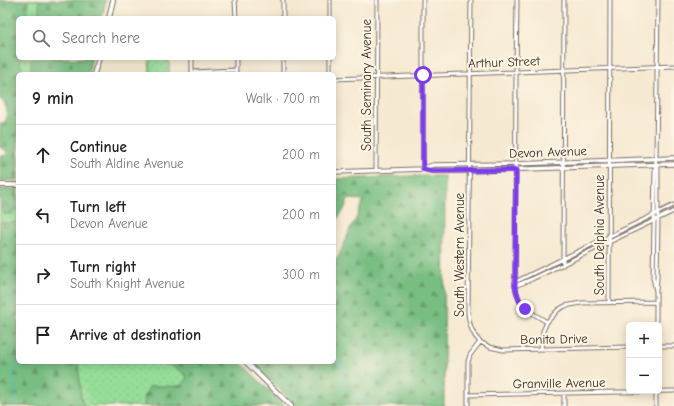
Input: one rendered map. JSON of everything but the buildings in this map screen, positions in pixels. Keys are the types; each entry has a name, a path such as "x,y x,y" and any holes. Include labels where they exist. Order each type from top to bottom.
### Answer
{"main road":[{"path":"109,16 113,0"},
{"path":"95,72 98,60"},
{"path":"0,185 16,185"},
{"path":"248,364 290,406"}],"street":[{"path":"235,0 236,16"},
{"path":"283,0 283,16"},
{"path":"330,0 330,16"},
{"name":"South Seminary Avenue","path":"376,170 377,0"},
{"path":"423,0 423,169"},
{"name":"South Western Avenue","path":"471,0 468,313 471,330 480,342"},
{"path":"517,0 515,284 517,296 521,304 529,312 547,322"},
{"path":"563,265 564,0"},
{"name":"South Delphia Avenue","path":"609,303 610,0"},
{"path":"656,291 653,278 658,0"},
{"path":"192,60 192,72"},
{"path":"236,60 236,72"},
{"path":"283,60 283,72"},
{"path":"330,60 330,72"},
{"name":"Arthur Street","path":"336,79 674,66"},
{"name":"Devon Avenue","path":"423,169 432,165 516,164 674,158"},
{"name":"Devon Avenue","path":"336,172 423,169 432,171 516,170 674,164"},
{"path":"656,165 658,169 656,322"},
{"path":"515,284 562,259 674,205"},
{"path":"515,284 527,282 674,211"},
{"path":"541,349 543,331 547,322 558,310 570,304 656,302"},
{"path":"468,406 469,358 480,342"},
{"name":"Bonita Drive","path":"480,342 485,346 496,349 626,347"},
{"path":"662,346 674,346"},
{"name":"Granville Avenue","path":"662,391 674,391"},
{"name":"Granville Avenue","path":"468,395 626,392"},
{"path":"564,393 564,406"},
{"path":"656,394 656,406"}],"green space":[{"path":"0,0 106,0 102,16 16,16 16,60 92,60 88,72 16,72 16,180 0,181 0,155 7,155 7,151 0,147 0,123 5,122 7,113 6,106 0,99"},
{"path":"28,0 39,0 39,16 28,16"},
{"path":"31,60 31,72 23,72 20,61"},
{"path":"149,60 169,60 169,72 150,72"},
{"path":"445,176 444,406 296,406 254,364 336,364 336,259 339,256 364,200 348,199 344,210 336,220 336,179"},
{"path":"0,189 16,189 16,364 242,364 285,406 0,406"},
{"path":"0,189 16,189 16,206 13,212 4,214 0,200"},
{"path":"0,222 16,222 16,364 78,364 81,397 84,406 0,406"},
{"path":"167,364 242,364 285,406 144,406 145,396 150,386 182,385 186,379 186,375"}],"waterway":[{"path":"336,357 343,370 342,380 345,389 365,400 370,406"},
{"path":"15,406 16,399 13,377 16,364"}],"route":[{"path":"423,75 423,169 432,171 516,170 515,286 517,296 525,309"}]}
